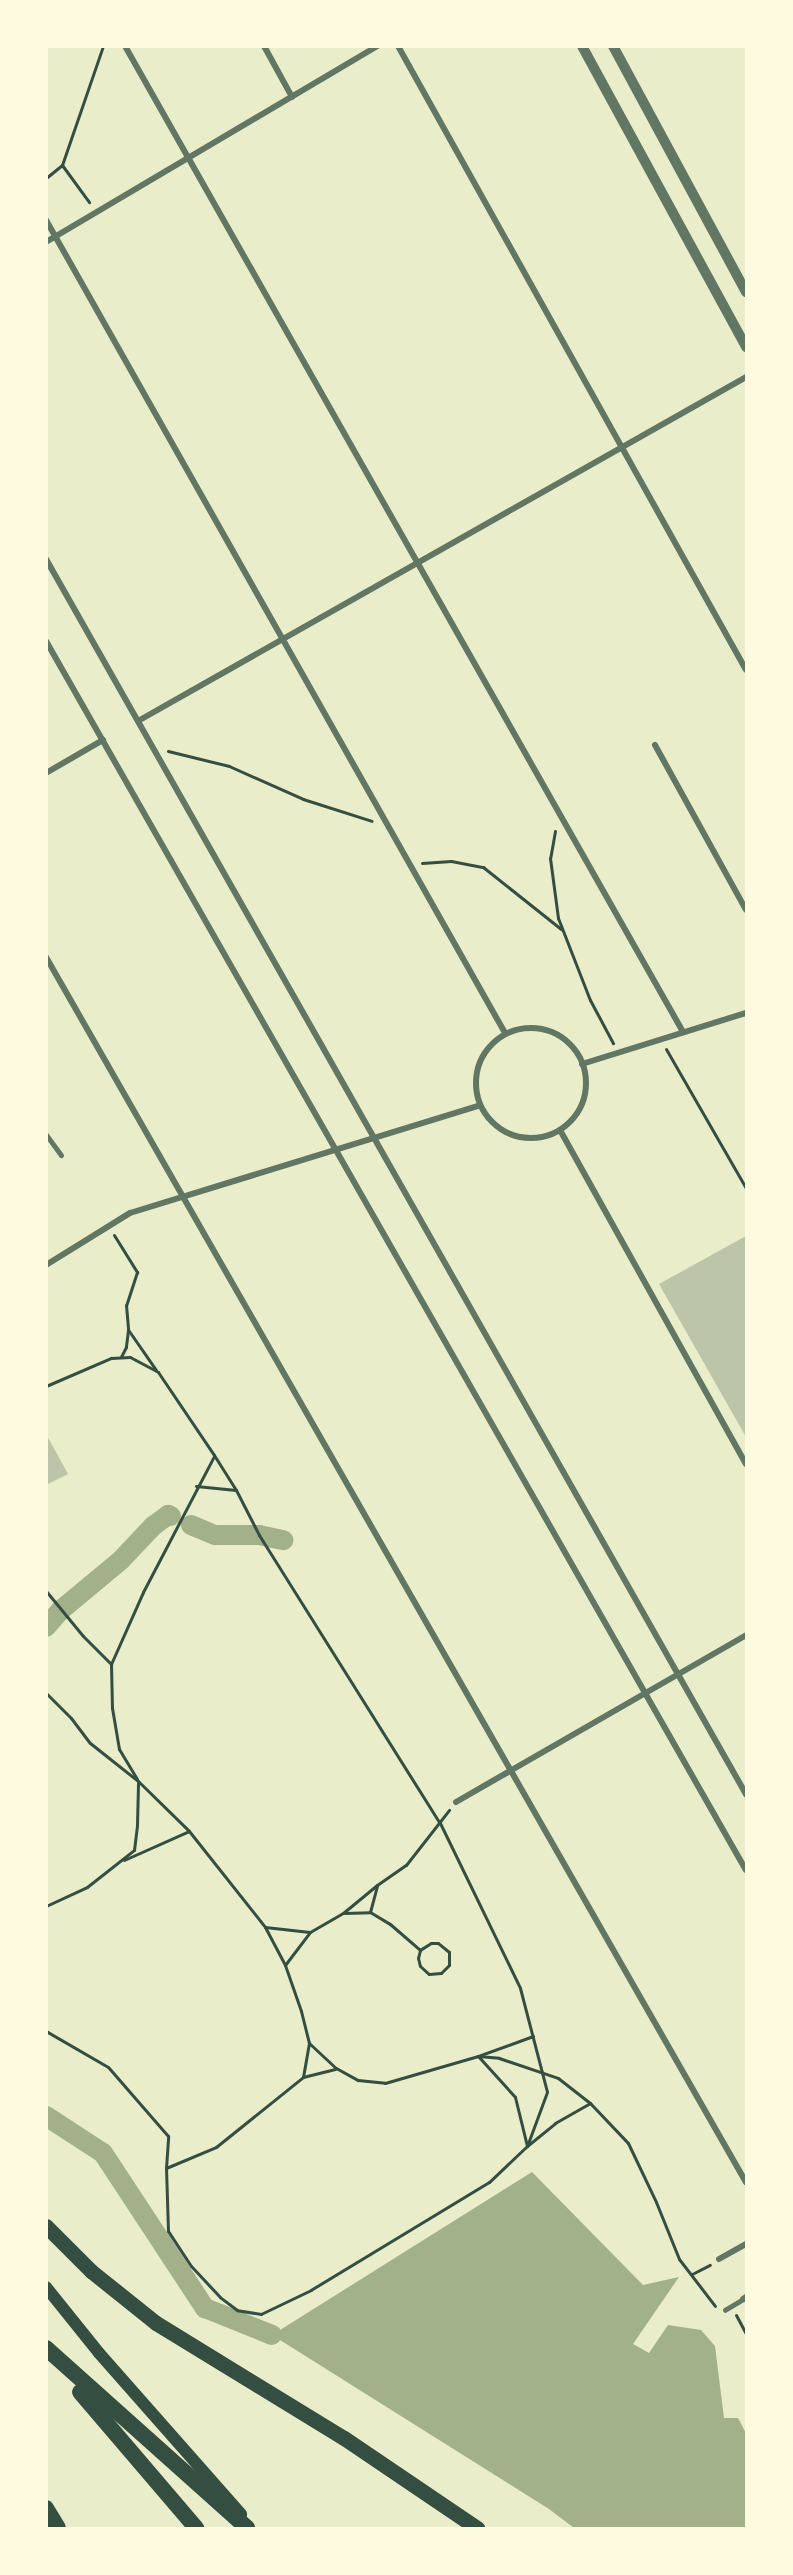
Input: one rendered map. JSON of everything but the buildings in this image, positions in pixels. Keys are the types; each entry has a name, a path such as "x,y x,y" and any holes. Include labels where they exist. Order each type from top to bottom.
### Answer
{"highway":[{"path":"46,2226 91,2271 156,2323 344,2438 477,2529"},
{"path":"46,2349 196,2529"},
{"path":"46,2349 247,2529"},
{"path":"46,2508 58,2529"}],"main road":[{"path":"46,2287 99,2353 254,2529"}],"street":[{"path":"125,46 683,1032"},
{"path":"264,46 292,98"},
{"path":"46,242 378,46"},
{"path":"398,46 747,670"},
{"path":"582,46 747,347"},
{"path":"613,46 747,292"},
{"path":"46,220 505,1033"},
{"path":"138,721 747,377"},
{"path":"46,559 747,1794"},
{"path":"46,641 747,1870"},
{"path":"46,772 103,740"},
{"path":"655,745 747,910"},
{"path":"46,957 747,2182"},
{"path":"582,1064 747,1013"},
{"path":"520,1028 551,1031 575,1050 582,1064 586,1082 583,1101 574,1118 560,1130 538,1138 514,1136 494,1124 480,1105 475,1085 478,1064 489,1046 505,1033 520,1028"},
{"path":"46,1265 130,1213 480,1105"},
{"path":"560,1130 747,1464"},
{"path":"456,1802 747,1635"},
{"path":"719,2259 747,2244"}],"lane":[{"path":"46,1134 61,1155"},
{"path":"725,2310 745,2298"}],"path":[{"path":"46,178 62,165 103,46"},
{"path":"62,165 89,201 90,216"},
{"path":"153,747 229,766 303,798 388,826"},
{"path":"559,813 550,858 562,930 590,1000 618,1053"},
{"path":"409,864 451,861 483,867 562,930"},
{"path":"660,1040 747,1188"},
{"path":"108,1225 137,1272 126,1305 128,1330 126,1347 121,1358 111,1358"},
{"path":"128,1330 214,1455 236,1490 258,1535 440,1823 520,1988 534,2036 547,2092 527,2146"},
{"path":"46,1386 111,1358 130,1357 158,1372"},
{"path":"46,1906 87,1887 123,1861 134,1850 138,1781 119,1749 112,1708 111,1664 196,1486 214,1455"},
{"path":"196,1486 236,1490"},
{"path":"46,1591 83,1636 111,1664"},
{"path":"46,1693 71,1718 90,1743 138,1781 189,1831 265,1927 285,1965 301,2010 309,2043 303,2077"},
{"path":"285,1965 310,1932 343,1913 376,1885 406,1865 440,1823"},
{"path":"123,1861 189,1831"},
{"path":"370,1912 376,1885"},
{"path":"343,1913 370,1912 390,1924 420,1950"},
{"path":"265,1927 310,1932"},
{"path":"431,1943 444,1946 450,1959 446,1969 436,1975 424,1971 418,1958 420,1950 431,1943"},
{"path":"46,2031 108,2067 168,2136 166,2168 168,2231 191,2266 220,2297 237,2310 261,2314 310,2290 489,2182 555,2122 590,2103"},
{"path":"309,2043 336,2068 358,2080 385,2083 478,2056 534,2036"},
{"path":"478,2056 499,2058 543,2075 558,2078 590,2103 627,2143 656,2202 680,2259 718,2309 734,2312 747,2334"},
{"path":"478,2056 515,2097 527,2146"},
{"path":"166,2168 216,2147 303,2077 336,2068"},
{"path":"692,2275 719,2259"}],"shaded area":[{"path":"532,2172 643,2285 679,2277 633,2344 649,2353 668,2325 701,2330 715,2346 724,2418 738,2418 746,2433 746,2528 574,2528 549,2509 272,2335"}],"waterway":[{"path":"46,1627 61,1610 121,1560 153,1526 168,1515 171,1516"},
{"path":"191,1525 215,1535 259,1535 283,1540"},
{"path":"46,2116 103,2153 205,2308 272,2335"}]}
